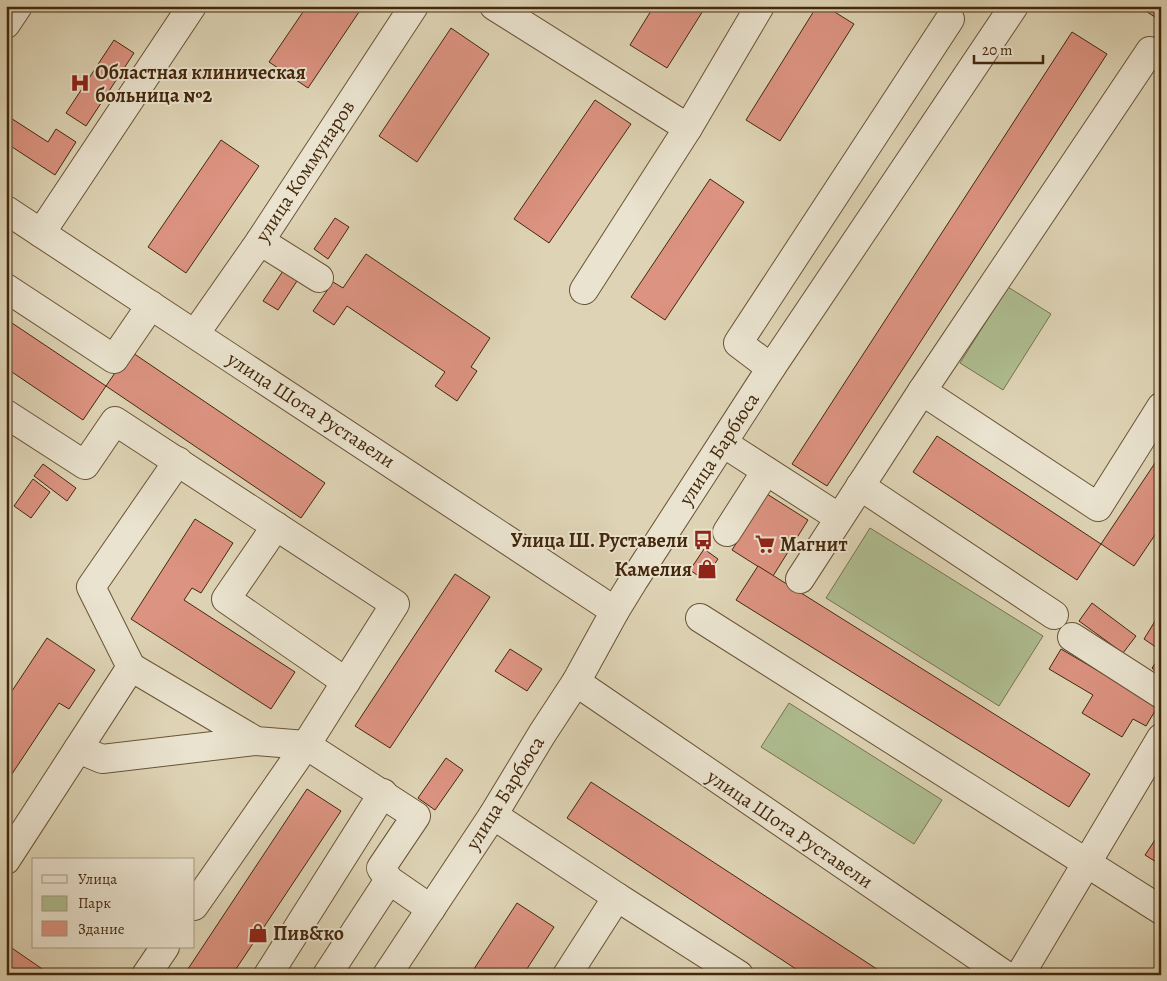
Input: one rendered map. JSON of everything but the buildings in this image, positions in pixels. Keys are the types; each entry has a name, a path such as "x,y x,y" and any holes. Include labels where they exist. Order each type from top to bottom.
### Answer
{"street":[{"path":"6,24 18,6"},
{"path":"42,233 192,6"},
{"name":"улица Коммунаров","path":"195,334 260,241 414,6"},
{"path":"494,6 688,128"},
{"path":"584,290 688,128 760,6"},
{"name":"улица Барбюса","path":"387,975 492,815 576,682 615,611 723,443 1014,6"},
{"path":"772,368 738,343 950,19"},
{"path":"800,579 838,517 1150,51 1161,58"},
{"name":"улица Шота Руставели","path":"6,210 615,611"},
{"path":"260,241 319,278"},
{"path":"6,288 114,359 150,305"},
{"path":"922,391 1098,507 1161,408"},
{"path":"6,414 85,465 115,420 395,604 306,745 195,905"},
{"path":"723,443 838,517"},
{"path":"178,461 91,587 131,667 256,742"},
{"path":"727,532 766,471"},
{"path":"860,486 1054,615"},
{"path":"276,526 226,599 346,682"},
{"path":"700,618 1161,910"},
{"path":"1072,637 1161,694"},
{"path":"6,860 131,667"},
{"name":"улица Шота Руставели","path":"576,682 1005,975"},
{"path":"1020,975 1161,738"},
{"path":"78,749 102,759 256,742 306,745 416,816 381,868 389,880 431,909"},
{"path":"268,975 383,793"},
{"path":"492,815 739,975"},
{"path":"326,975 389,880"},
{"path":"568,974 617,897"},
{"path":"146,975 164,948"}],"green space":[{"path":"1008,287 1051,314 1003,390 960,363"},
{"path":"870,528 1043,636 999,706 826,598"},
{"path":"789,703 942,800 914,844 761,747"}],"place":[{"name":"Областная клиническая больница №2","path":"80,83"},
{"name":"Улица Ш. Руставели","path":"703,540"},
{"name":"Магнит","path":"765,544"},
{"name":"Камелия","path":"707,569"},
{"name":"Пив&ко","path":"258,933"}]}
